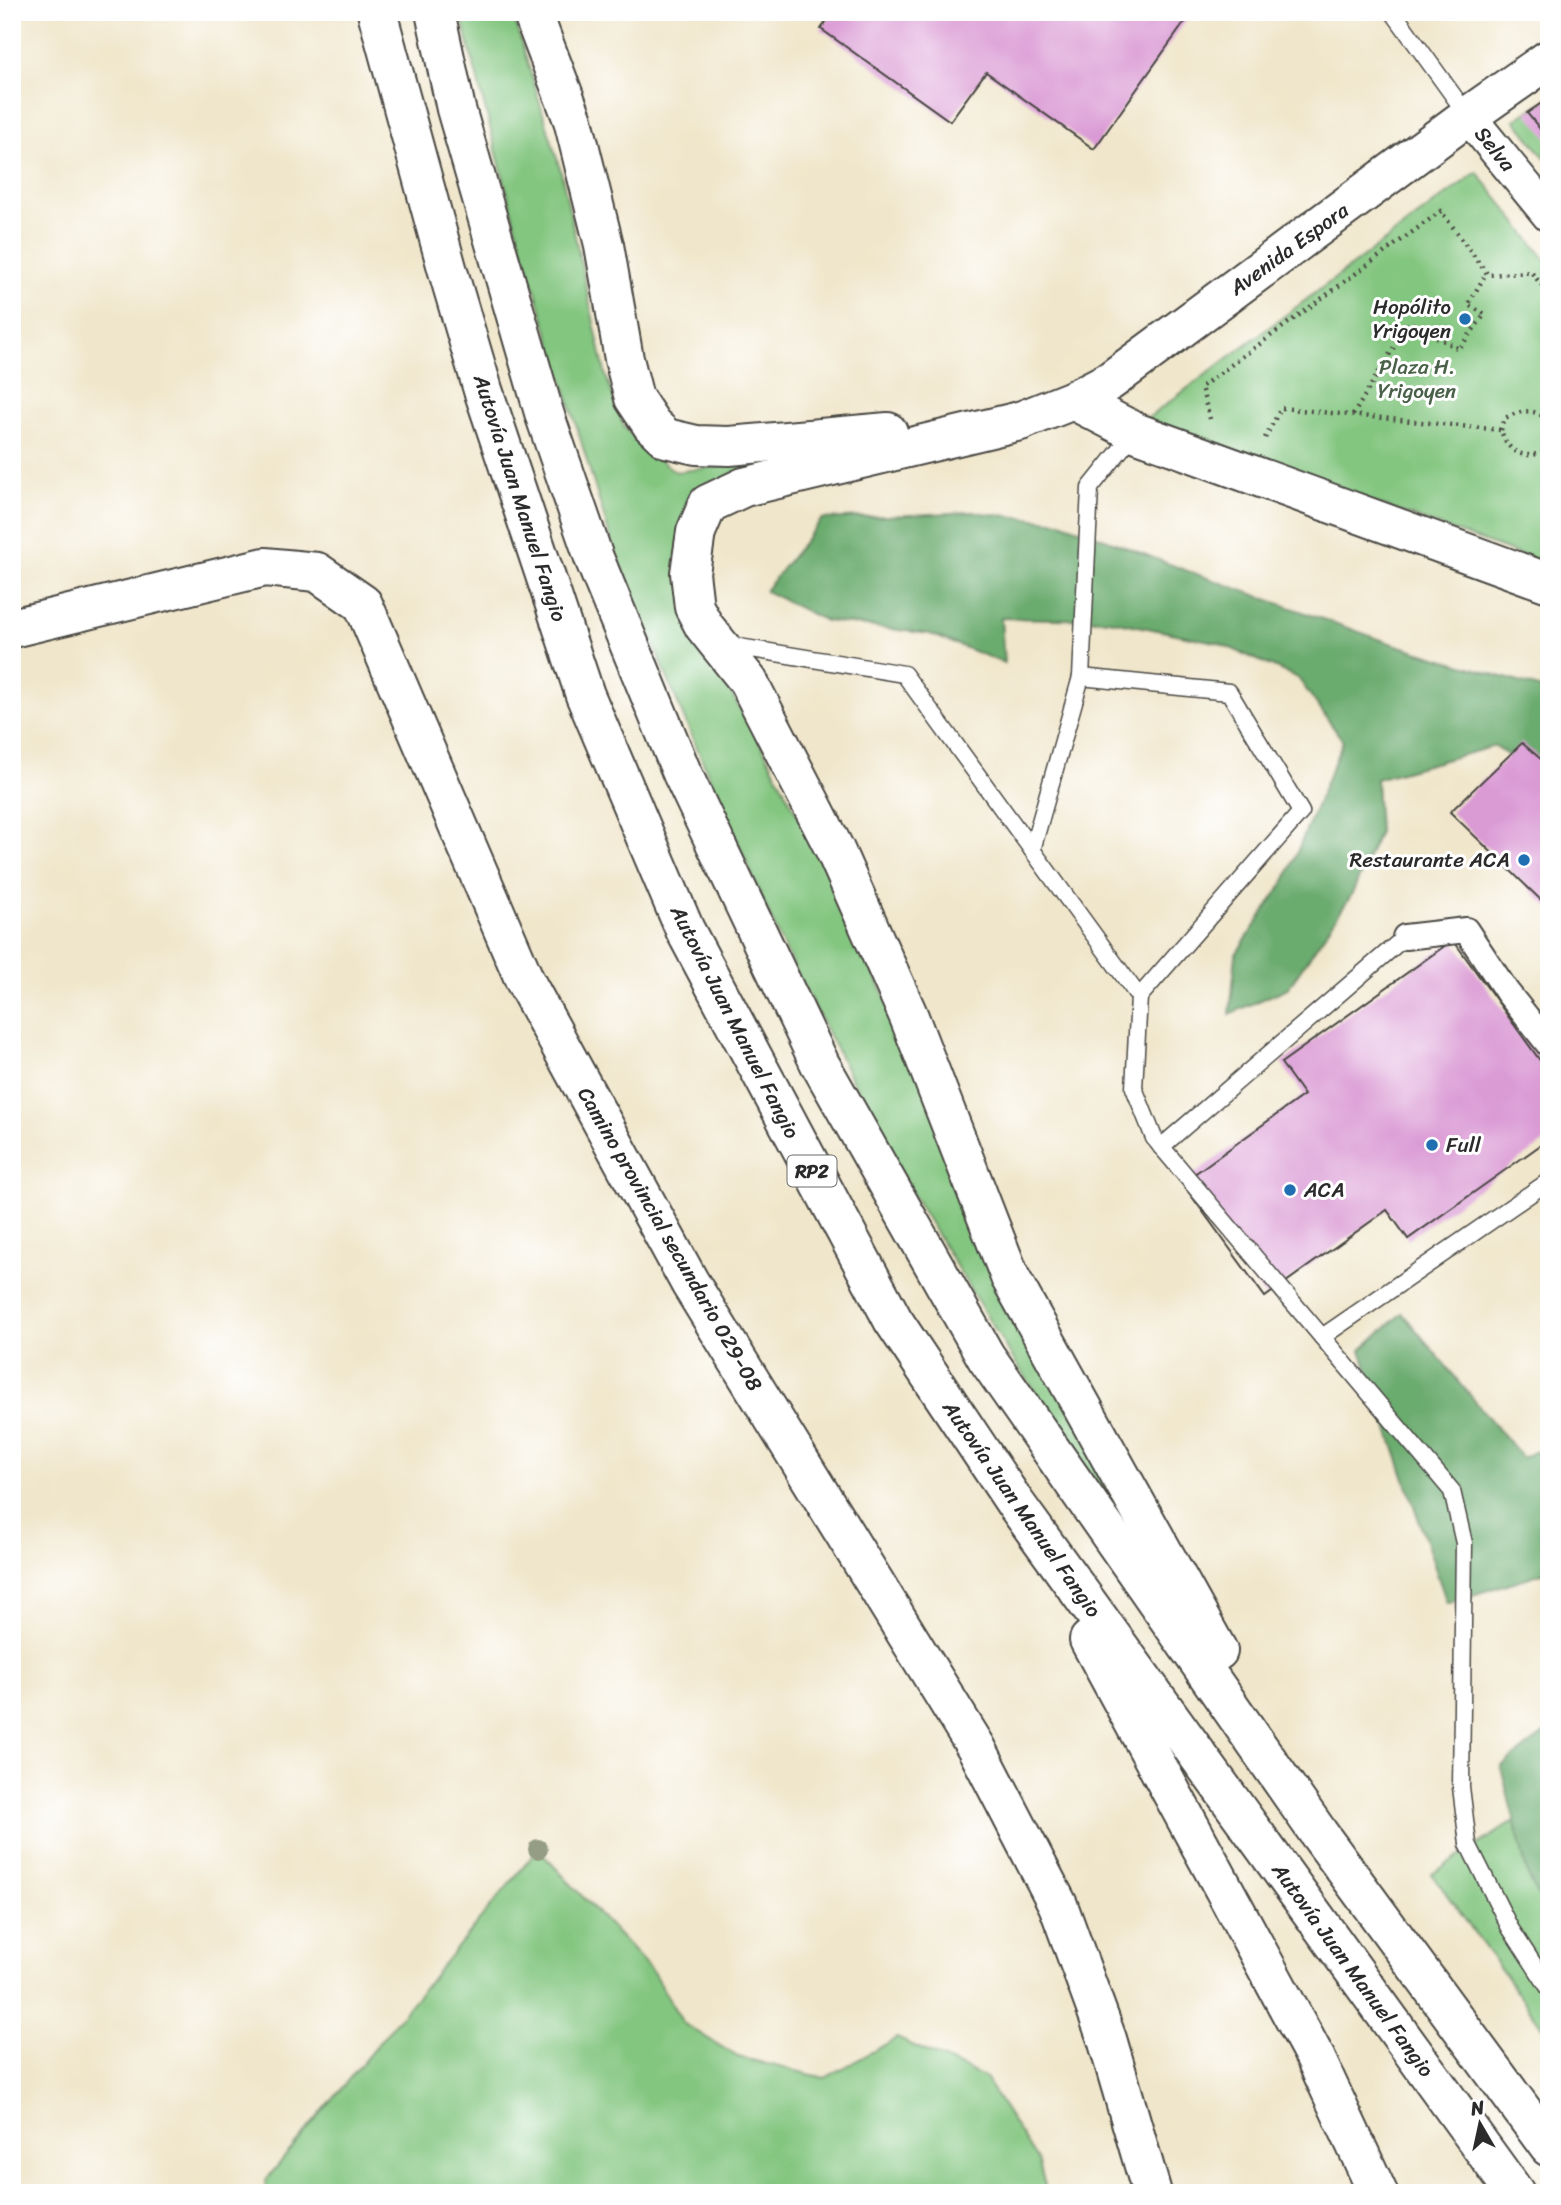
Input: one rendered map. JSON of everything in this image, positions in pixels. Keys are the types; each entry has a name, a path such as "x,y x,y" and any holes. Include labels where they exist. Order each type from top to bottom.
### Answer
{"main road":[{"name":"Autovía Juan Manuel Fangio","path":"377,12 443,256 483,390 585,695 685,930 893,1320 1015,1503 1515,2193"},
{"name":"RP2","path":"435,12 456,109 545,416 594,558 682,773 820,1064 986,1357 1319,1834 1549,2147"},
{"path":"532,12 573,120 604,245 634,398 652,425 666,438 696,445 729,446 1020,421"},
{"name":"Avenida Espora","path":"1020,421 1073,400 1110,381 1468,116 1549,60"},
{"path":"1073,400 1135,432 1549,583"},
{"path":"1020,421 744,487 708,504 696,532 690,573 694,607 704,626 748,681 835,849 909,1017 1010,1277 1319,1834"},
{"name":"Camino provincial secundario 029-08","path":"12,628 265,567 317,572 363,604 525,981 690,1283 976,1747 1058,1905 1107,2039 1153,2193"},
{"path":"1015,1503 1315,2057 1378,2193"}],"street":[{"name":"Selva","path":"1468,116 1549,215"},
{"path":"1405,937 1465,930 1507,992 1549,1045"}],"lane":[{"path":"1393,12 1468,116"},
{"path":"1032,850 1081,677 1090,488 1135,432"},
{"path":"719,643 904,674 1139,997"},
{"path":"1081,677 1229,692 1301,812 1139,997 1134,1088 1154,1138 1161,1147 1452,1491 1464,1544 1461,1787 1468,1844 1510,1928 1549,1988"},
{"path":"1161,1147 1405,937"},
{"path":"1322,1336 1549,1181"}],"path":[{"path":"1201,387 1441,211 1488,275 1531,272 1549,295"},
{"path":"1353,415 1409,322 1460,349 1485,314 1468,305 1484,277"},
{"path":"1262,442 1281,408 1501,430"},
{"path":"1549,422 1540,413 1520,410 1505,418 1501,430 1505,443 1515,452 1532,456 1549,449"}],"green space":[{"path":"460,12 512,12 561,172 605,373 624,427 646,450 676,472 859,448 701,494 698,644 762,746 834,886 1136,1541 1008,1351 902,1177 783,946 612,543 517,230"},
{"path":"1549,98 1549,163 1515,120"},
{"name":"Plaza H. Yrigoyen","path":"1477,172 1549,264 1549,565 1144,421"},
{"path":"973,512 1061,522 1185,570 1393,644 1549,691 1549,786 1495,746 1376,779 1379,832 1351,896 1288,988 1230,1014 1236,954 1286,879 1343,741 1298,678 1219,643 1109,620 1001,618 1004,663 930,634 826,621 765,591 822,519"},
{"path":"1402,1313 1522,1458 1549,1444 1549,1571 1447,1603 1361,1350"},
{"path":"1549,1730 1549,1917 1528,1876 1501,1767"},
{"path":"1549,1799 1549,2036 1432,1874"},
{"path":"538,1849 653,1972 683,2023 738,2057 825,2078 897,2038 984,2077 1039,2163 1047,2193 265,2193 266,2180"}],"building":[{"path":"833,12 946,12 954,18 958,12 1192,12 1094,149 986,72 950,121 821,29"},
{"path":"1549,98 1549,140 1527,113"},
{"name":"Restaurante ACA","path":"1522,743 1549,766 1549,908 1450,812"},
{"path":"1453,940 1549,1073 1549,1139 1408,1239 1387,1210 1265,1297 1182,1183 1304,1095 1281,1063"}],"place":[{"name":"Hopólito Yrigoyen","path":"1465,319"},
{"name":"Restaurante ACA","path":"1524,860"},
{"name":"Full","path":"1432,1145"},
{"name":"ACA","path":"1290,1190"}]}
